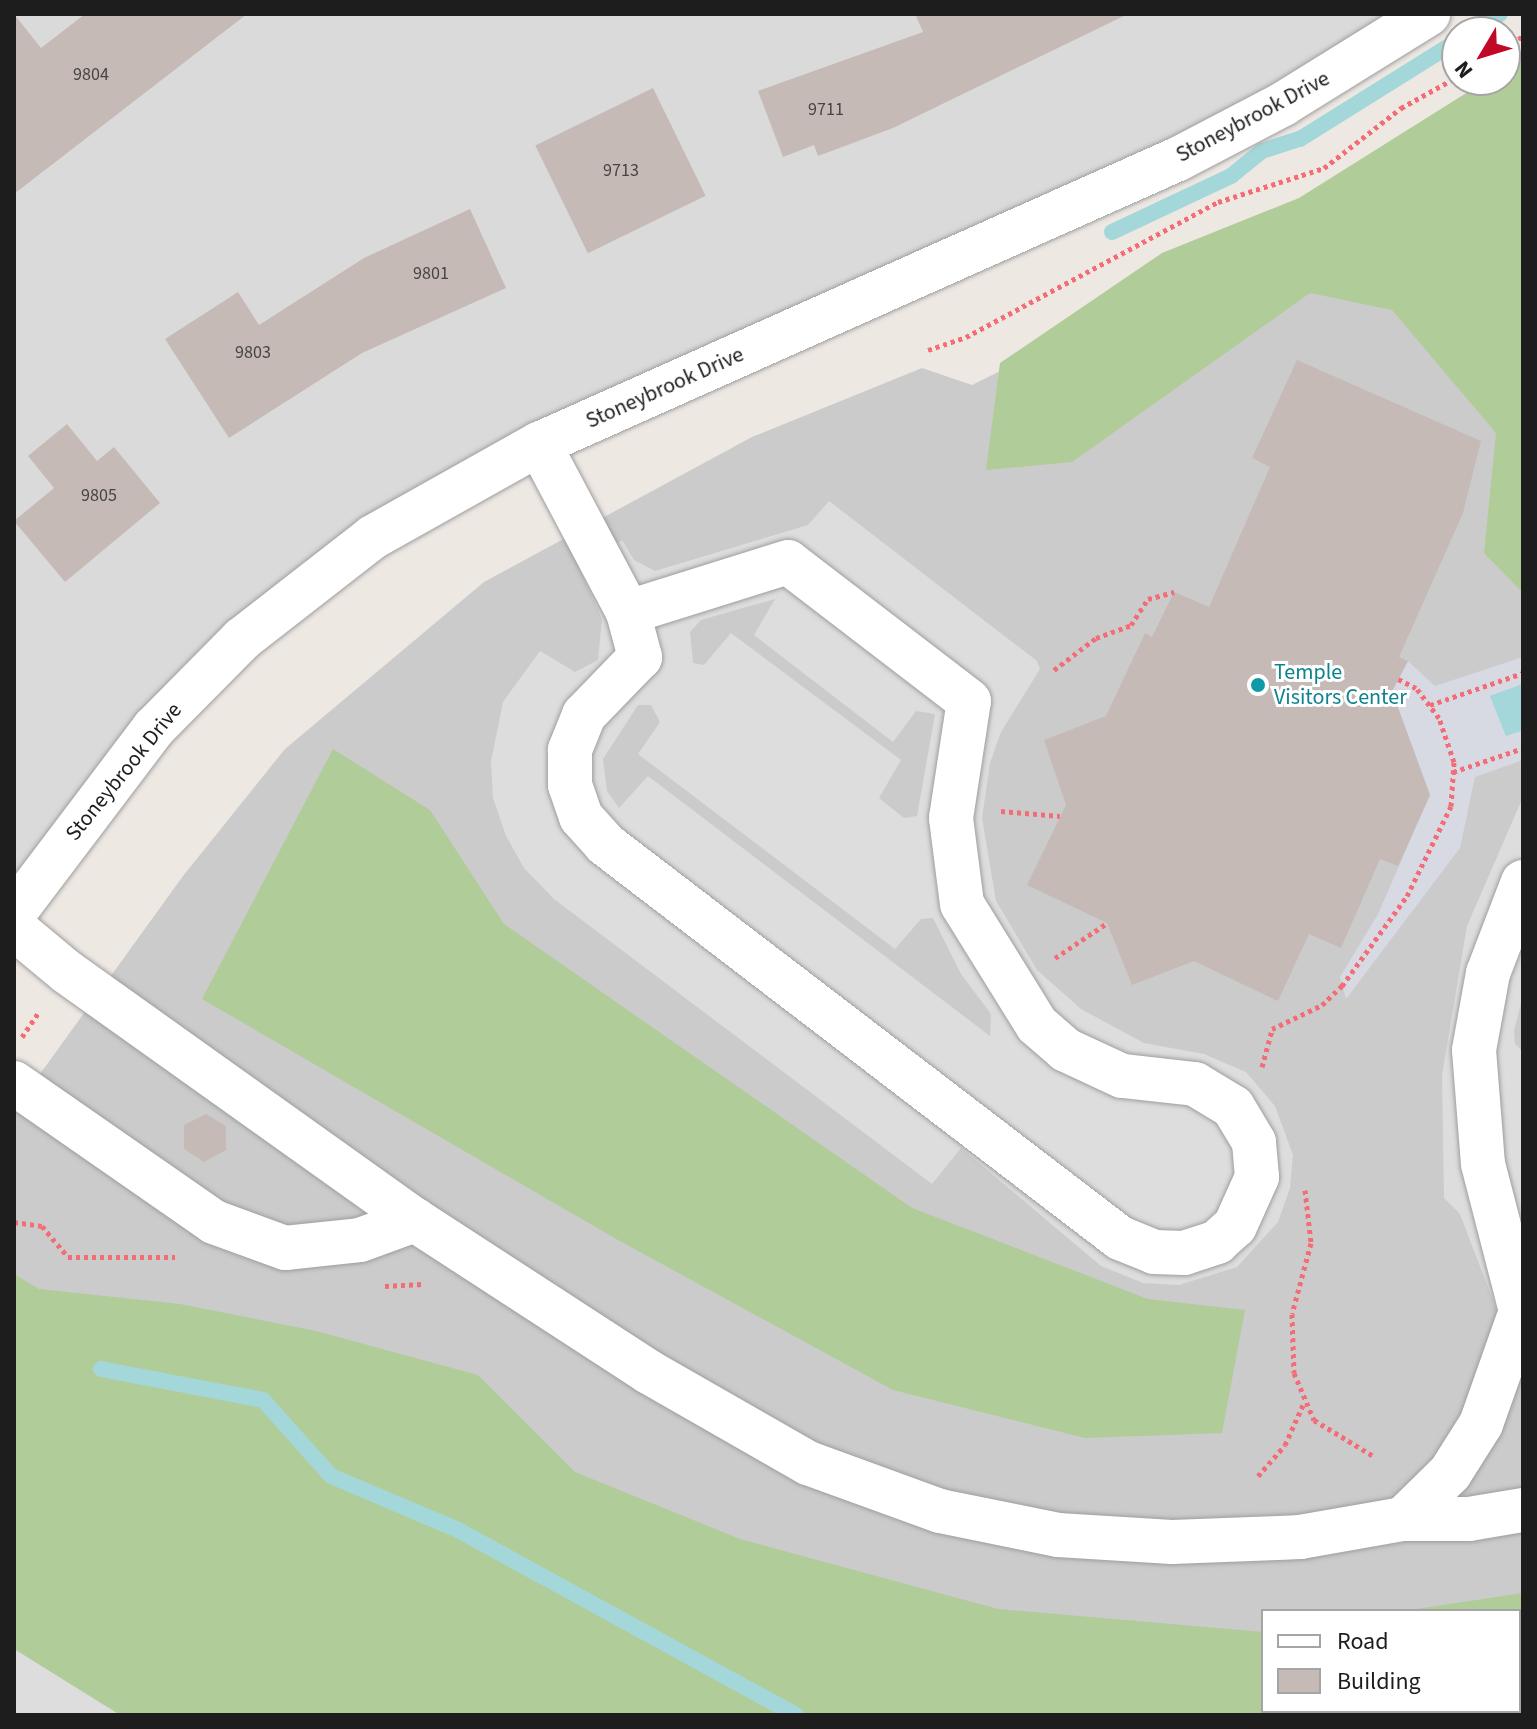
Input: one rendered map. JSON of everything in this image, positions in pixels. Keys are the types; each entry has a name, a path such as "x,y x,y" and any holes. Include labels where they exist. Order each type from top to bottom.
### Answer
{"street":[{"name":"Stoneybrook Drive","path":"14,913 154,728 242,639 373,537 539,444 1178,159 1283,104 1428,14"},
{"path":"539,444 628,612 640,657 584,715 570,750 570,785 581,817 605,844 1120,1238 1154,1252 1184,1253 1217,1242 1235,1226 1257,1177 1254,1142 1233,1107 1195,1084 1122,1076 1066,1050 1037,1025 962,904 951,818 969,701 788,562 628,612"},
{"path":"1403,1519 1450,1473 1481,1424 1521,1316 1483,1164 1474,1050 1488,973 1523,882"},
{"path":"14,928 67,972 415,1220 649,1372 808,1463 940,1511 1058,1535 1172,1542 1300,1537 1403,1519 1523,1510"},
{"path":"15,1065 214,1222 285,1248 360,1240 415,1220"}],"path":[{"path":"928,350 966,337 1218,202 1324,168 1401,108 1441,86"},
{"path":"1054,670 1096,638 1131,625 1148,599 1174,592"},
{"path":"1429,706 1523,673"},
{"path":"1272,1029 1322,1005 1342,986 1407,896 1451,806 1453,772 1439,718 1398,679"},
{"path":"1453,772 1523,748"},
{"path":"995,810 1060,816"},
{"path":"1045,965 1107,923"},
{"path":"15,1065 48,998"},
{"path":"1312,1215 1292,1314 1294,1373 1303,1404 1328,1434 1375,1457"},
{"path":"1258,1476 1285,1445 1303,1404"}],"shaded area":[{"path":"14,14 1428,14 539,444 242,639 14,913"},
{"path":"1523,112 1523,1715 14,1715 14,1110 183,876 285,749 484,582 752,437 922,368 972,385"},
{"path":"829,501 1037,661 1040,669 1001,732 990,763 982,818 996,901 1037,970 1081,1009 1144,1043 1204,1054 1246,1072 1275,1106 1293,1155 1290,1188 1278,1222 1237,1267 1179,1285 1143,1283 1101,1266 961,1148 932,1184 554,899 524,868 506,836 493,798 491,761 503,702 540,651 575,672 598,660 602,619 580,570 622,540 634,560 655,571 808,525","holes":["775,599 754,635 893,742 916,711 935,714 917,816 904,818 879,798 901,760 731,633 704,665 693,663 690,632 701,620","638,705 651,705 660,722 638,754 895,949 921,919 933,918 961,974 991,1014 990,1036 648,776 619,808 607,791 603,759"]},
{"path":"1523,657 1523,684 1490,696 1506,736 1523,730 1523,760 1475,777 1460,848 1346,999 1340,977 1378,914 1430,795 1392,692 1408,661 1435,686"},
{"path":"1523,797 1523,996 1514,1031 1515,1044 1523,1052 1523,1379 1460,1214 1444,1198 1442,1075 1467,926"},
{"path":"14,1649 120,1715 14,1715"}],"green space":[{"path":"1523,54 1523,593 1484,553 1496,433 1392,310 1310,293 1072,462 986,470 1000,363 1162,253 1299,198 1462,96 1521,96"},
{"path":"333,749 430,810 504,924 912,1208 1148,1299 1245,1310 1222,1433 1085,1438 893,1390 618,1240 202,999"},
{"path":"14,1274 39,1289 180,1304 316,1331 478,1375 575,1472 740,1539 998,1609 1261,1632 1261,1713 1521,1713 1521,1609 1416,1609 1523,1593 1523,1715 120,1715 14,1649"}],"water":[{"path":"1523,684 1523,730 1506,736 1490,696"}],"building":[{"path":"14,14 41,48 85,14 247,14 14,194"},
{"path":"915,14 1128,14 893,128 818,156 814,145 783,157 758,91 923,32"},
{"path":"653,88 706,196 588,253 535,145"},
{"path":"470,209 506,288 362,353 229,438 165,339 238,292 259,325 364,258"},
{"name":"Temple Visitors Center","path":"1297,360 1481,441 1463,513 1399,657 1408,661 1392,691 1430,795 1398,866 1380,859 1341,948 1309,934 1278,1001 1194,961 1132,985 1107,923 1027,885 1066,805 1044,740 1106,716 1145,633 1152,637 1174,592 1209,607 1270,467 1252,458"},
{"path":"67,424 97,461 114,447 160,503 65,582 14,521 54,488 28,456"},
{"path":"206,1114 226,1126 226,1150 204,1162 184,1149 184,1125"}],"waterway":[{"path":"1112,232 1231,176 1262,151 1300,139 1441,51"},
{"path":"101,1369 263,1400 331,1476 458,1530 796,1715"}],"place":[{"name":"Temple Visitors Center","path":"1258,685"}]}
